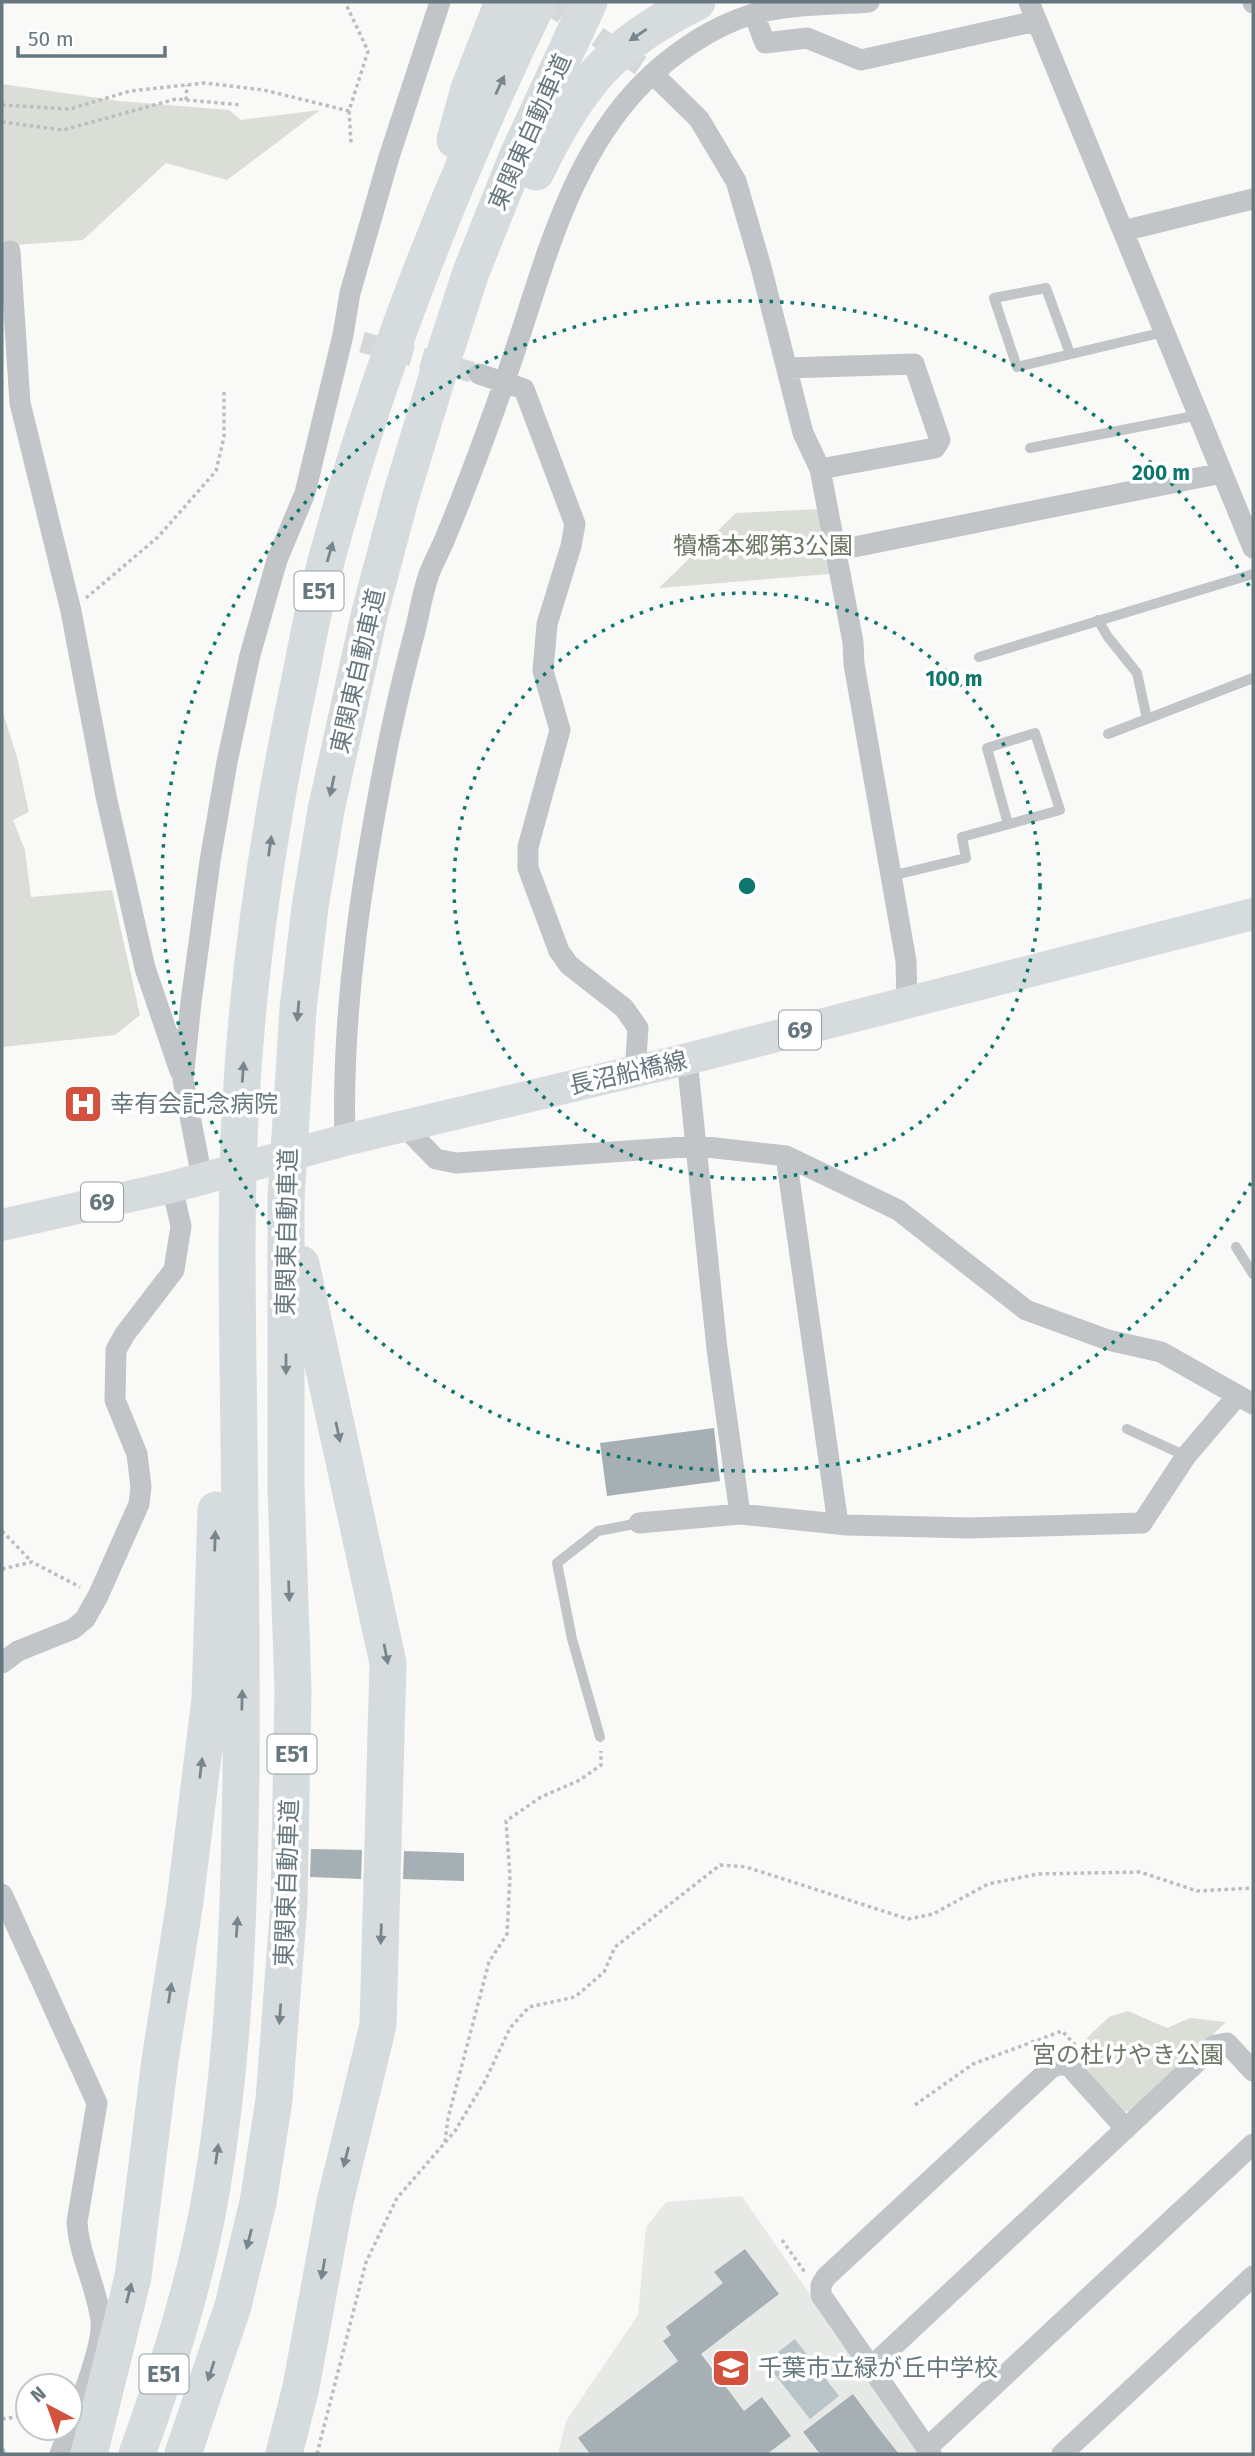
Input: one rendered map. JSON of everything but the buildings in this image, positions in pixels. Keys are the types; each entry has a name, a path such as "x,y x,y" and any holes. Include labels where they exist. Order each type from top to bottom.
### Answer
{"highway":[{"path":"406,309 469,89 503,2"},
{"name":"東関東自動車道","path":"137,2454 189,2293 211,2194 226,2092 240,1886 242,1693 237,1214 240,1116 247,1014 280,777 317,595 363,435 406,309 474,141 538,2"},
{"name":"東関東自動車道","path":"183,2454 233,2306 258,2202 274,2100 289,1903 293,1702 285,1488 286,1198 297,1021 310,907 326,810 370,612 400,499 471,272 519,155 589,2"},
{"path":"370,612 407,500 460,356 514,219 548,148 572,104 598,71 628,42 662,19 697,2"},
{"path":"284,2454 301,2387 335,2202 378,2025 388,1663 286,1198"},
{"path":"89,2454 133,2277 210,1699 224,1303 237,1214"}],"main road":[{"name":"長沼船橋線","path":"2,1225 187,1183 345,1140 635,1072 1253,914"}],"street":[{"path":"2,1663 18,1651 73,1629 85,1619 139,1504 141,1488 137,1454 115,1400 116,1350 125,1334 174,1270 187,1183 183,1080 191,1002 210,861 230,748 250,655 277,559 305,493 353,339 350,293 388,157 440,2"},
{"path":"345,1140 349,1018 358,932 373,819 396,704 428,575 446,537 504,384 552,238 575,182 609,124 642,83 675,55 714,30 754,14 792,7 869,2"},
{"path":"754,14 765,43 807,38 861,60 1032,11 1253,548"},
{"path":"653,74 699,119 736,181 803,433 820,469 853,642 854,664 905,961 907,1003"},
{"path":"1123,231 1253,199"},
{"path":"10,251 20,403 71,611 106,796 145,968 183,1080"},
{"path":"787,368 914,364 940,440 935,448 820,469"},
{"path":"479,374 524,389 575,524 547,624 542,671 559,730 528,847 528,868 559,951 569,965 624,1008 638,1028 635,1072"},
{"path":"834,551 1223,473"},
{"path":"687,1059 718,1349 740,1514"},
{"path":"404,1126 436,1159 456,1163 698,1146 786,1156 898,1210 1026,1310 1108,1340 1161,1352 1245,1400 1186,1456 1142,1522 969,1528 838,1524 740,1514 639,1523"},
{"path":"786,1156 838,1524"},
{"path":"2,1896 97,2104 77,2222 78,2241 97,2301 101,2324 78,2408 60,2454"},
{"path":"872,2367 1215,2045 1227,2043 1253,2071"},
{"path":"1126,2129 1070,2067 1061,2064 1051,2068 826,2277 821,2285 821,2295 929,2451 1253,2144"},
{"path":"1062,2454 1253,2276"}],"lane":[{"path":"1070,355 1046,288 994,299 1017,367 1070,355 1164,332"},
{"path":"1030,448 1199,415"},
{"path":"979,657 1253,574"},
{"path":"1098,620 1137,673 1147,719"},
{"path":"1108,734 1253,678"},
{"path":"891,876 966,858 962,837 1060,810 1035,733 986,748 1008,824"},
{"path":"1236,1247 1253,1274"},
{"path":"1127,1429 1186,1456"},
{"path":"600,1737 572,1639 556,1563 598,1531 639,1523"}],"path":[{"path":"345,2 368,51 349,111 351,143"},
{"path":"2,105 71,109 131,91 205,83 264,90 349,111"},
{"path":"186,100 187,85"},
{"path":"2,122 63,130 176,99 242,105"},
{"path":"71,611 158,537 216,471 224,437 225,392"},
{"path":"2,1531 32,1562 98,1596"},
{"path":"2,1569 32,1562"},
{"path":"444,2144 448,2118 488,1962 507,1934 510,1877 506,1821 541,1797 580,1780 601,1765 600,1737"},
{"path":"317,2454 366,2262 397,2198 455,2131 485,2081 510,2028 529,2007 575,1997 604,1972 615,1947 720,1865 746,1867 908,1919 933,1914 988,1884 1038,1874 1140,1872 1198,1891 1253,1888"},
{"path":"915,2105 973,2064 1062,2031 1082,2054"},
{"path":"782,2240 821,2295"}],"shaded area":[{"name":"千葉市立緑が丘中学校","path":"742,2196 920,2454 558,2454 566,2421 638,2315 646,2227 666,2202"},
{"path":"795,2339 839,2396 810,2419 765,2362"}],"green space":[{"path":"2,84 119,101 229,110 241,120 320,110 227,180 166,163 83,240 2,246"},
{"name":"犢橋本郷第3公園","path":"821,509 830,574 659,588 736,513"},
{"path":"2,710 17,757 29,812 13,820 25,850 31,897 112,890 140,1015 115,1035 2,1047"},
{"name":"宮の杜けやき公園","path":"1128,2011 1167,2028 1190,2018 1226,2022 1132,2111 1122,2112 1071,2053 1109,2017"}],"waterway":[{"path":"2,2450 3,2454"}],"tunnel":[{"path":"546,2 653,74"},
{"path":"362,342 479,374"}],"place":[{"name":"幸有会記念病院","path":"83,1104"},
{"name":"千葉市立緑が丘中学校","path":"731,2368"}]}
